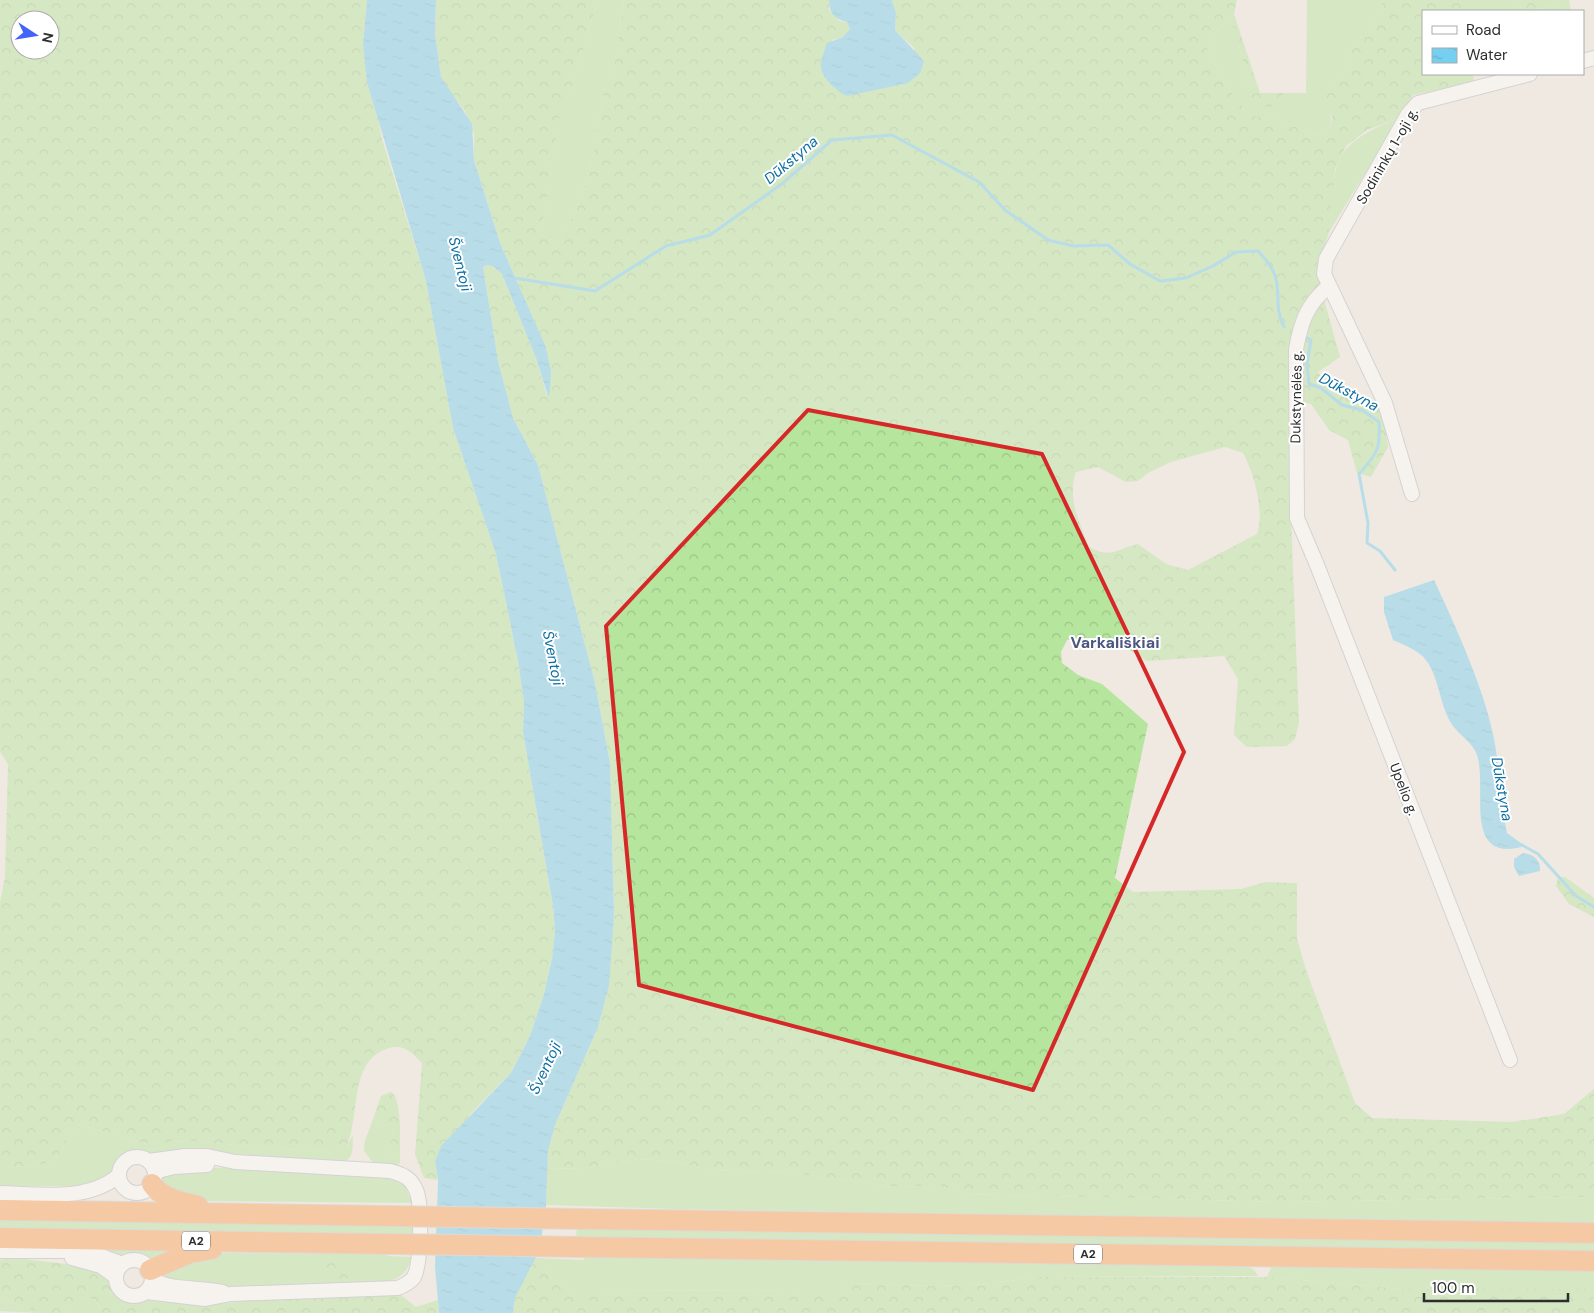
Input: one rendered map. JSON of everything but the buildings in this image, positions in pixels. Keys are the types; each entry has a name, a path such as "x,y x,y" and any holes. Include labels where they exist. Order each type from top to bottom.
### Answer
{"highway":[{"path":"153,1180 158,1192 171,1199 224,1214"},
{"name":"A2","path":"0,1210 1594,1233"},
{"name":"A2","path":"0,1238 1594,1261"},
{"path":"151,1274 190,1253 251,1242"}],"street":[{"name":"Sodininkų 1-oji g.","path":"1412,494 1385,403 1324,274 1326,259 1408,114 1418,103 1526,75"},
{"name":"Dukstynėlės g.","path":"1297,518 1296,349 1301,322 1320,294 1329,286"},
{"name":"Upelio g.","path":"1297,518 1318,565 1510,1060"},
{"path":"0,1193 37,1194 97,1190 108,1184 119,1174 127,1160 138,1157 149,1161 185,1156 206,1156 236,1162"},
{"path":"149,1161 154,1171 153,1180"},
{"path":"35,1252 80,1259 101,1266 116,1277 119,1288 129,1296 140,1295 146,1292 205,1299 231,1294 398,1288 408,1283 416,1272 419,1232 419,1199 416,1188 402,1174 390,1171 236,1162 174,1167 162,1170 140,1192 126,1189 93,1200 77,1200 37,1194"},
{"path":"119,1174 126,1189"},
{"path":"0,1251 76,1251 93,1253 124,1264"},
{"path":"116,1277 124,1264 135,1260 141,1262 162,1284 176,1288 216,1290 231,1294"},
{"path":"146,1292 151,1274"}],"highlighted area":[{"path":"808,410 1042,454 1184,752 1033,1090 639,985 606,626"}],"green space":[{"path":"0,0 367,0 363,44 382,139 426,281 453,428 496,554 518,661 524,702 523,732 553,906 555,931 552,959 544,994 530,1036 511,1073 473,1111 435,1161 438,1180 424,1178 415,1154 422,1063 410,1052 397,1047 386,1049 374,1056 366,1066 357,1092 353,1121 346,1148 325,1152 188,1141 142,1143 77,1124 59,1155 51,1161 37,1166 0,1166 0,903 5,877 8,764 0,752"},
{"path":"436,0 599,0 566,105 559,119 541,234 556,243 568,226 577,208 590,168 605,87 612,79 624,0 829,0 829,10 839,21 847,22 850,29 843,37 832,40 847,96 875,89 915,49 895,30 896,13 892,0 1237,0 1234,14 1260,93 1283,93 1283,106 1258,107 1252,101 1235,28 1226,23 1219,28 1207,48 1226,86 1249,115 1287,122 1308,133 1319,135 1331,127 1332,116 1323,96 1330,85 1346,70 1355,42 1372,28 1383,0 1476,0 1476,10 1422,10 1422,75 1473,75 1474,82 1413,95 1399,118 1367,130 1346,146 1335,170 1329,232 1320,263 1325,303 1340,357 1318,372 1331,391 1369,408 1382,407 1388,447 1371,477 1357,473 1348,440 1329,430 1311,404 1301,402 1290,411 1289,467 1299,723 1295,739 1287,746 1247,747 1234,735 1238,679 1224,656 1147,661 1125,647 1090,638 1067,640 1061,652 1062,663 1078,675 1102,684 1148,724 1115,878 1133,892 1241,889 1266,882 1297,883 1297,939 1306,970 1355,1103 1372,1118 1512,1122 1564,1114 1594,1089 1594,1197 1280,1202 963,1194 941,1186 898,1187 792,1173 710,1170 672,1161 639,1159 584,1168 547,1169 548,1151 555,1125 598,1027 614,915 610,763 595,683 538,465 513,418 498,361 483,267 487,265 493,266 502,274 536,358 547,396 551,370 545,346 500,243 474,160 474,134 465,111 449,92 441,77 435,33","holes":["1225,447 1243,453 1259,504 1260,515 1257,534 1188,570 1166,564 1138,544 1109,553 1097,551 1089,547 1075,510 1073,492 1076,472 1098,467 1126,482 1138,481 1148,473 1171,462"]},
{"path":"599,0 624,0 612,80 605,87 590,168 584,188 568,226 556,243 541,234 559,118 571,90"},
{"path":"1307,0 1383,0 1372,28 1355,42 1346,70 1330,85 1331,127 1319,135 1308,133 1287,122 1249,115 1226,86 1207,48 1219,28 1226,23 1235,27 1252,101 1283,105 1283,93 1306,93"},
{"path":"1476,0 1513,0 1524,10 1476,10"},
{"path":"1513,0 1556,0 1550,7 1524,10"},
{"path":"1556,0 1569,0 1571,10 1533,10 1550,7"},
{"path":"1399,118 1329,232 1335,173 1347,148 1358,138 1375,128"},
{"path":"1558,877 1565,877 1594,898 1594,917 1569,904 1556,886"},
{"path":"391,1092 397,1102 400,1120 400,1154 395,1159 388,1158 393,1130 373,1119 381,1096"},
{"path":"373,1119 393,1130 388,1158 395,1159 400,1154 400,1163 395,1167 374,1164 364,1151 365,1141"},
{"path":"77,1124 142,1143 188,1141 325,1152 346,1148 353,1135 353,1147 350,1157 344,1162 209,1152 150,1155 138,1150 123,1157 111,1177 93,1186 0,1186 0,1166 37,1166 51,1161 59,1155"},
{"path":"639,1159 672,1161 710,1170 792,1173 898,1187 941,1186 963,1194 1280,1202 1594,1197 1594,1224 676,1209 546,1205 547,1169 584,1168"},
{"path":"237,1167 389,1177 405,1186 412,1203 204,1201 172,1193 160,1181 163,1176 188,1169"},
{"path":"0,1216 412,1225 413,1235 0,1231"},
{"path":"577,1227 1594,1239 1594,1254 576,1237"},
{"path":"103,1249 180,1250 150,1262 139,1256 125,1258"},
{"path":"220,1253 387,1254 388,1256 412,1257 403,1274 385,1283 234,1287 167,1280 163,1276 162,1273"},
{"path":"7,1257 92,1267 112,1279 110,1297 114,1304 134,1306 142,1304 144,1310 142,1313 102,1313 95,1300 84,1296 77,1299 66,1313 39,1313 0,1297 0,1260"},
{"path":"584,1257 1248,1266 1258,1276 1032,1277 994,1284 934,1286 854,1283 840,1290 572,1291 551,1278 542,1263 534,1258 584,1260"},
{"path":"534,1258 542,1263 551,1278 572,1291 840,1290 854,1283 934,1286 994,1284 1032,1277 1267,1277 1404,1289 1594,1289 1594,1313 513,1313 515,1298"},
{"path":"315,1263 349,1265 355,1270 351,1277 339,1281 333,1276 317,1274"},
{"path":"1280,1266 1594,1271 1594,1289 1404,1289 1267,1277 1271,1268"},
{"path":"112,1279 121,1297 136,1301 155,1298 148,1313 142,1313 144,1309 114,1304 110,1298"},
{"path":"401,1295 416,1307 438,1300 439,1313 148,1313 155,1298 201,1306 253,1300"},
{"path":"84,1296 95,1300 102,1313 66,1313 77,1299"},
{"path":"0,1297 39,1313 0,1311"}],"water":[{"name":"Šventoji","path":"367,0 436,0 435,33 441,77 472,124 474,160 500,243 545,345 551,370 550,392 548,396 536,358 502,274 493,266 487,265 483,267 498,361 513,418 538,465 595,683 610,763 614,915 609,985 598,1027 555,1125 548,1151 546,1205 540,1249 515,1298 513,1313 439,1313 435,1267 438,1180 435,1161 441,1146 511,1073 530,1036 544,994 552,959 555,931 553,906 523,732 524,702 518,661 496,554 453,428 426,281 367,82 363,44"},
{"path":"829,0 892,0 896,13 895,30 924,61 920,73 908,83 847,96 838,91 825,78 821,68 821,60 827,43 843,37 850,29 847,22 833,15"},
{"path":"1434,580 1468,656 1483,696 1493,734 1507,833 1525,846 1505,849 1492,844 1485,834 1481,820 1480,769 1475,750 1451,723 1443,705 1435,677 1426,660 1414,650 1393,640 1384,612 1384,597"},
{"path":"1523,853 1536,858 1540,871 1519,876 1514,867 1514,859"}],"waterway":[{"name":"Dūkstyna","path":"514,278 595,291 666,246 710,235 783,183 832,140 892,135 979,182 1005,210 1048,240 1073,246 1108,245 1130,264 1160,281 1186,278 1213,266 1236,252 1258,251 1268,262 1275,275 1279,311 1284,327"},
{"name":"Dūkstyna","path":"1307,338 1311,340 1307,364 1309,384 1321,388 1342,405 1362,410 1379,422 1378,445 1374,456 1359,474 1368,523 1367,543 1380,551 1395,570"},
{"path":"1522,845 1538,854 1576,896 1594,907"}],"district":[{"name":"Varkališkiai","path":"1115,642"}]}
